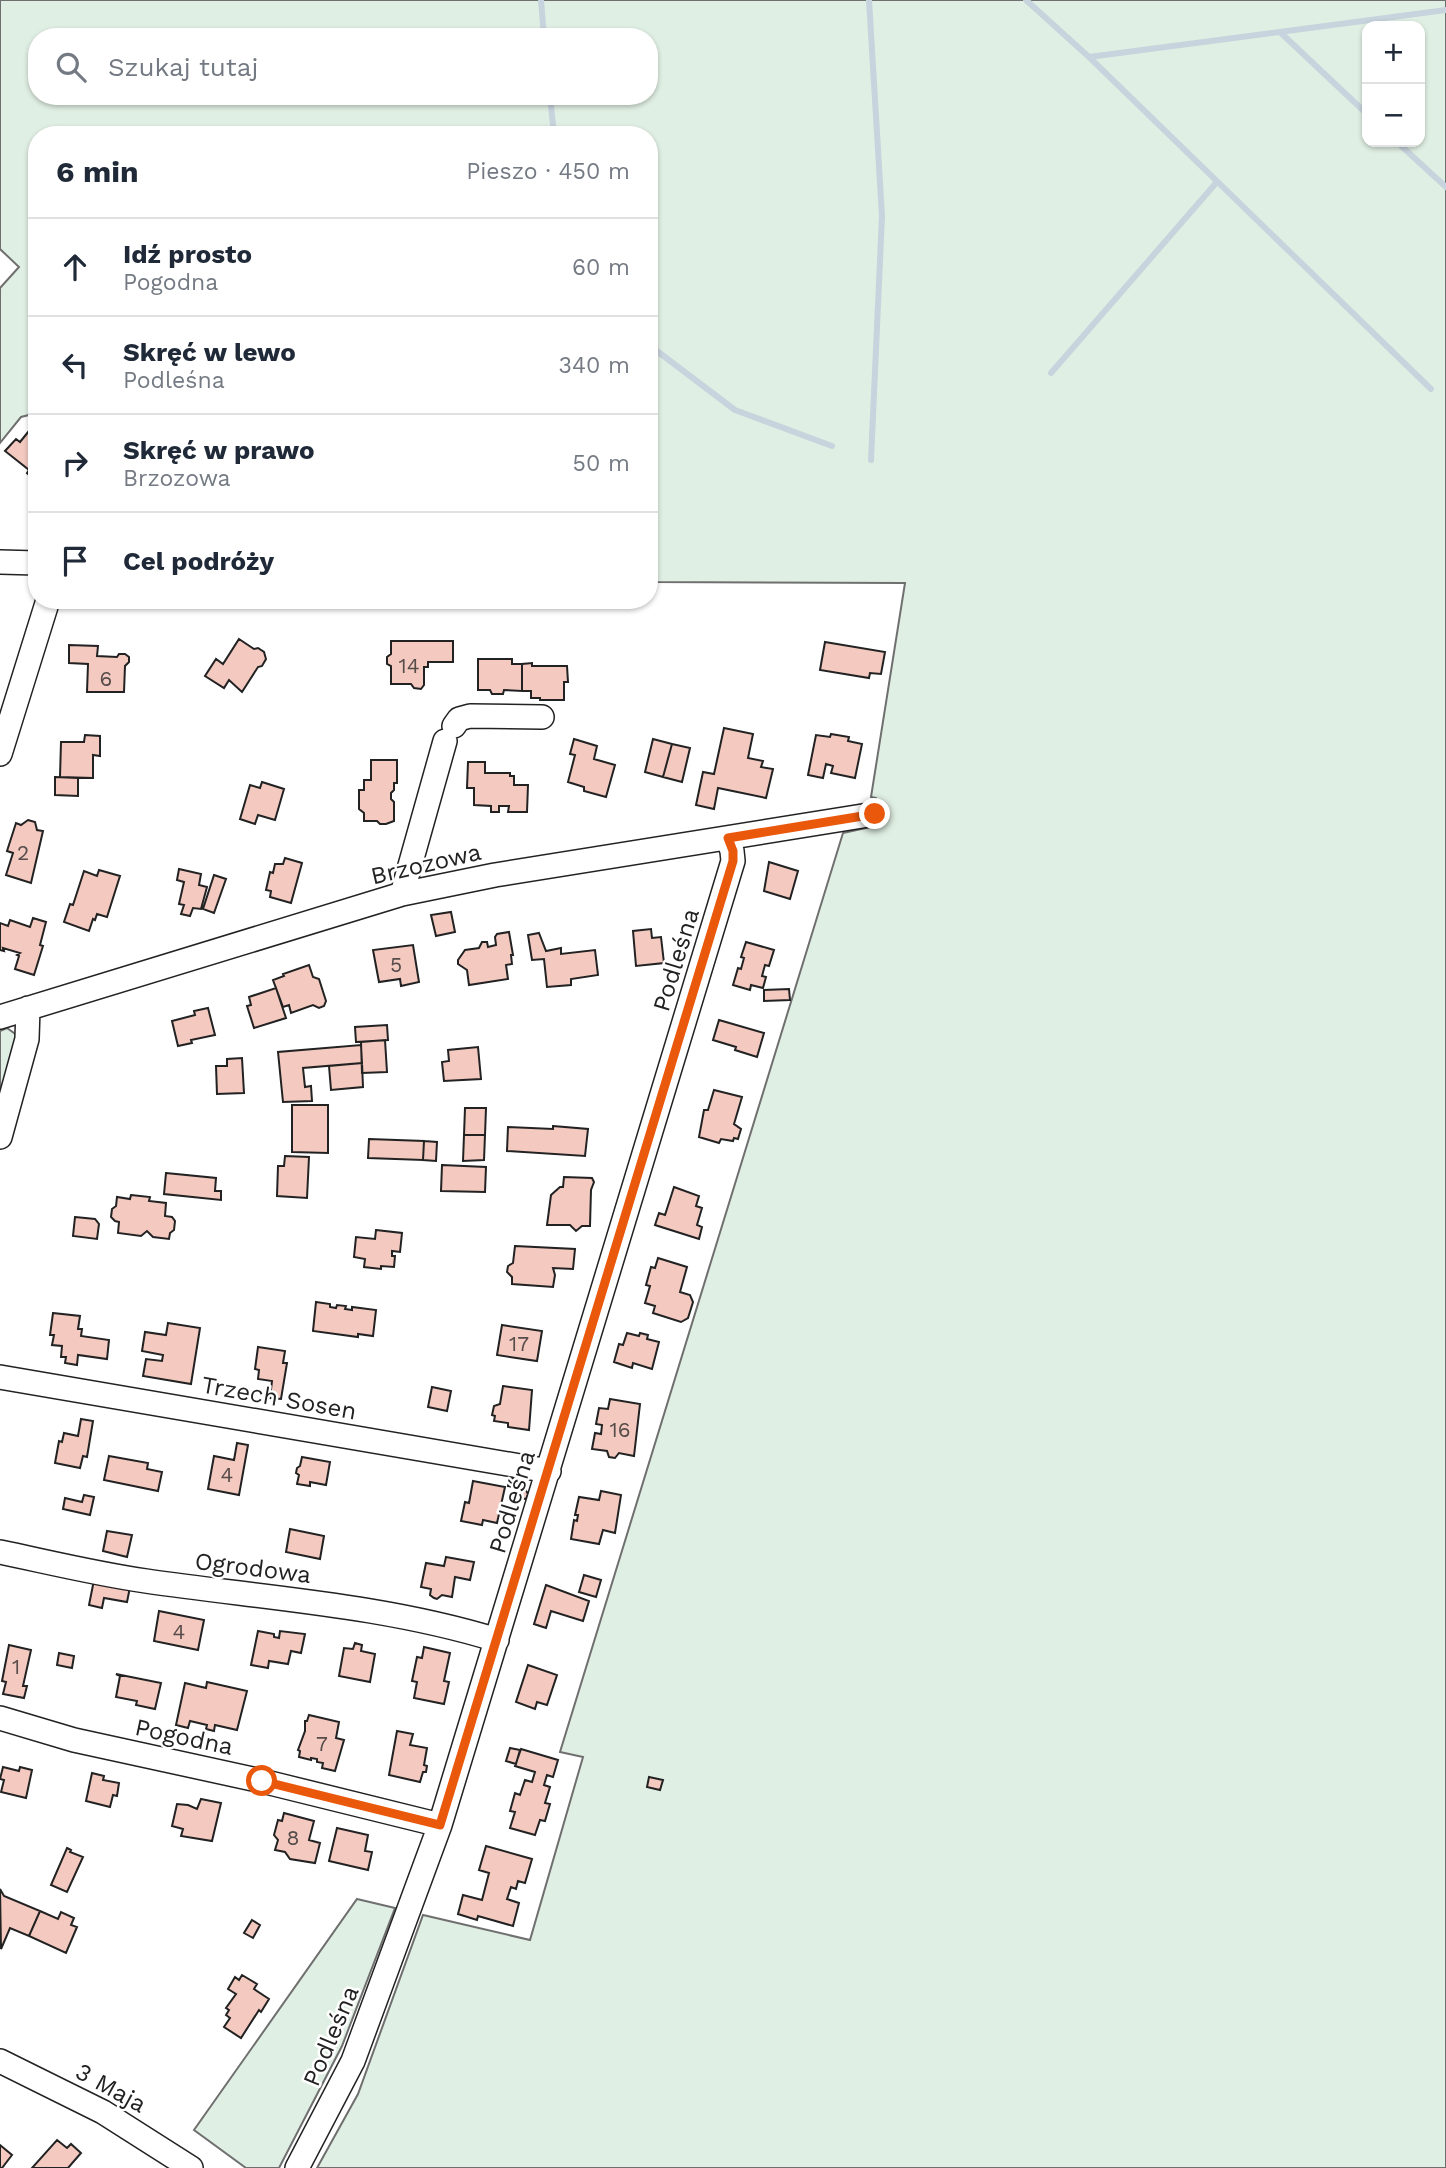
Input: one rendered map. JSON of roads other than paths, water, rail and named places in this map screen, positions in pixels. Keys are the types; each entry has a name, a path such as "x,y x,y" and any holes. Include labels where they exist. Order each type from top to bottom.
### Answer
{"street":[{"path":"0,562 28,563"},
{"path":"0,754 45,609"},
{"path":"402,894 449,733 459,719 470,716 542,717"},
{"name":"Brzozowa","path":"0,1017 402,894 495,875 875,814"},
{"name":"Podleśna","path":"297,2168 353,2061 440,1825 733,861 733,851 728,838"},
{"path":"0,1138 27,1039 28,1008"},
{"name":"Trzech Sosen","path":"0,1377 549,1471"},
{"name":"Ogrodowa","path":"0,1552 144,1581 313,1601 432,1623 498,1640"},
{"name":"Pogodna","path":"0,1718 74,1740 262,1781 440,1825"},
{"name":"3 Maja","path":"0,2061 103,2112 191,2168"}],"waterway":[{"path":"541,0 543,28"},
{"path":"869,0 882,216 871,460"},
{"path":"1026,0 1089,57 1446,10"},
{"path":"1281,33 1362,109"},
{"path":"1089,57 1431,389"},
{"path":"551,105 553,126"},
{"path":"1402,147 1446,187"},
{"path":"1051,373 1216,183"},
{"path":"658,352 735,410 832,446"}]}
